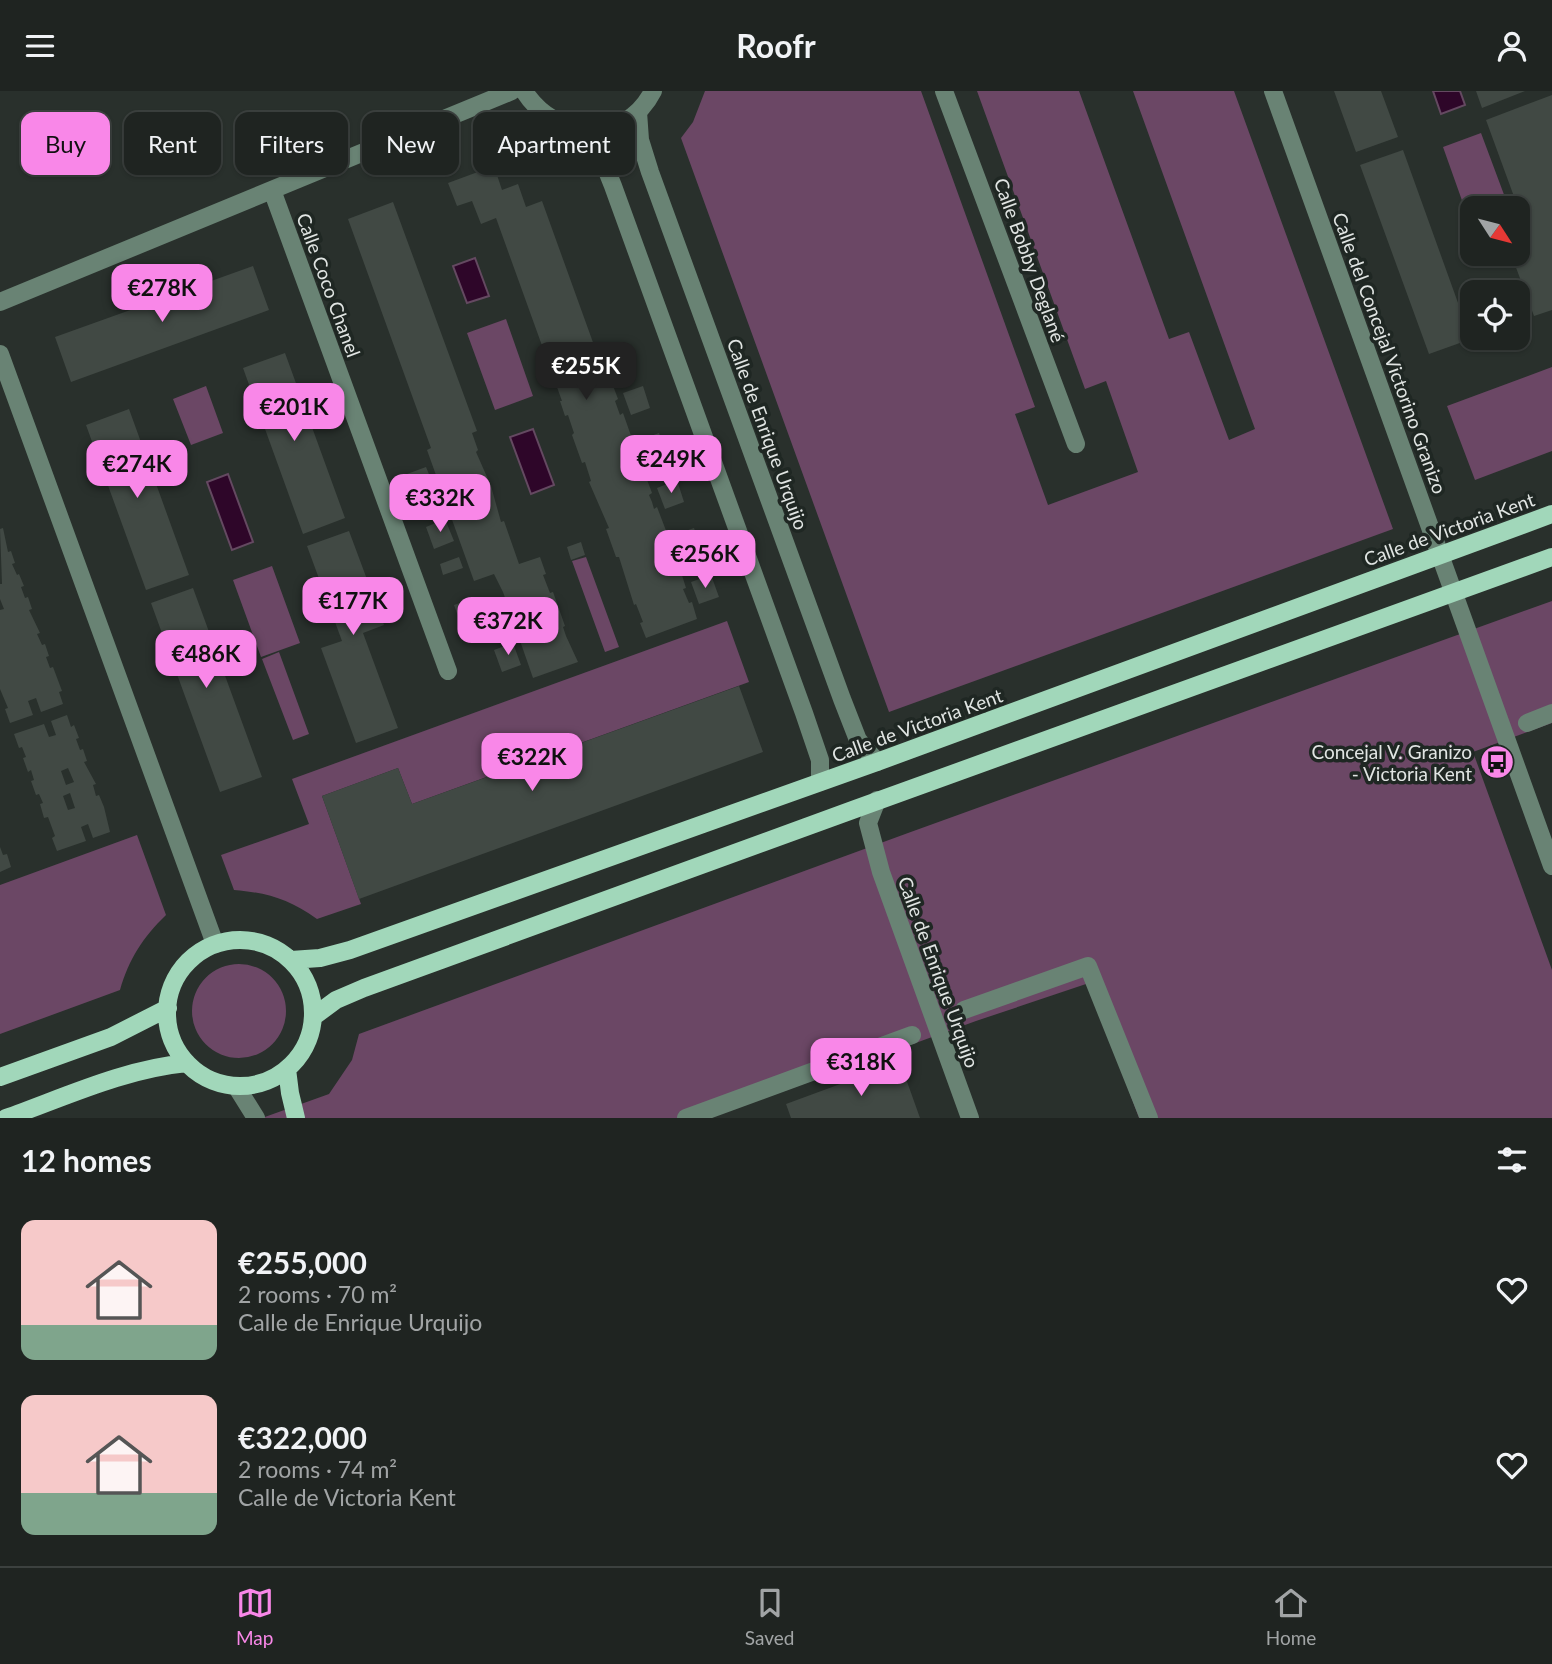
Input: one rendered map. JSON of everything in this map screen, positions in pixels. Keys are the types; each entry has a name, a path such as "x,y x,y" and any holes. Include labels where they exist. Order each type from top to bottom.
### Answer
{"main road":[{"name":"Calle de Victoria Kent","path":"291,960 320,958 350,950 877,762 1552,514"},
{"path":"313,1017 336,1000 364,988 1552,557"},
{"path":"231,940 264,943 291,960 304,976 312,996 313,1017 305,1045 287,1069 272,1079 236,1086 209,1079 187,1063 171,1037 168,1007 174,983 187,962 200,951 231,940"},
{"path":"0,1077 111,1037 168,1007"},
{"path":"6,1118 124,1075 162,1065 187,1063"},
{"path":"287,1069 296,1118"}],"street":[{"path":"0,302 512,91"},
{"path":"524,91 541,112"},
{"path":"635,114 653,91"},
{"name":"Calle Bobby Deglané","path":"944,91 1076,444"},
{"name":"Calle del Concejal Victorino Granizo","path":"1273,91 1552,866"},
{"name":"Calle de Enrique Urquijo","path":"638,112 640,140 650,172 833,673 858,740 877,762"},
{"path":"609,175 804,713 820,760 820,782"},
{"name":"Calle Coco Chanel","path":"272,190 448,671"},
{"path":"0,354 215,944"},
{"path":"1527,723 1552,713"},
{"name":"Calle de Enrique Urquijo","path":"877,800 868,823 881,872 970,1118"},
{"path":"964,1010 1088,966 1149,1118"},
{"path":"686,1118 912,1035"},
{"path":"236,1086 256,1118"}],"shaded area":[{"path":"705,91 921,91 1035,407 1015,414 1048,505 1138,472 1106,381 1085,389 977,91 1079,91 1169,339 1189,332 1229,440 1255,429 1133,91 1234,91 1393,529 889,712 681,138 693,122"},
{"path":"1433,91 1460,91 1465,105 1441,114"},
{"path":"1481,133 1505,196 1460,196 1443,147"},
{"path":"475,258 489,296 467,303 453,266"},
{"path":"506,319 533,396 495,410 467,333"},
{"path":"1552,367 1552,451 1475,480 1447,406"},
{"path":"206,386 223,433 191,445 173,399"},
{"path":"533,429 554,485 531,494 510,437"},
{"path":"228,474 253,542 232,550 207,482"},
{"path":"586,557 619,647 605,652 572,561"},
{"path":"272,566 300,643 261,657 233,580"},
{"path":"1552,601 1552,723 1473,752 1552,970 1552,1118 1139,1118 1089,983 976,1021 710,1118 262,1118 329,1094 352,1060 359,1034"},
{"path":"727,621 749,682 412,804 398,768 322,796 361,904 317,919 278,898 234,890 221,855 309,824 292,779"},
{"path":"279,652 309,734 293,740 262,659"},
{"path":"137,835 166,915 138,949 120,990 0,1034 0,885"},
{"path":"239,964 257,967 272,978 283,993 286,1011 283,1029 272,1044 257,1055 239,1058 221,1055 206,1044 195,1029 192,1011 195,993 206,978 221,967"}],"building":[{"path":"1334,91 1381,91 1398,137 1356,152"},
{"path":"1476,91 1525,91 1482,108"},
{"path":"1552,95 1552,310 1534,316 1530,305 1530,280 1521,280 1515,266 1530,266 1530,196 1514,196 1486,120"},
{"path":"1403,150 1460,308 1460,343 1429,354 1360,165"},
{"path":"473,174 497,175 502,190 518,184 526,207 542,201 608,384 612,383 618,399 615,401 620,415 623,413 635,447 632,447 637,462 640,461 652,493 649,495 654,509 657,507 670,541 666,542 681,572 686,588 683,589 689,603 692,602 697,619 646,638 640,623 643,622 636,604 634,605 619,557 616,557 606,529 609,528 589,482 591,481 585,462 582,463 568,415 565,416 562,401 496,218 481,224 472,201 457,206 448,183"},
{"path":"393,202 477,431 472,433 478,450 476,452 491,486 501,522 504,521 519,564 540,557 546,574 543,575 550,593 553,592 566,636 578,662 533,678 503,592 494,574 474,581 427,450 431,448 348,219"},
{"path":"253,266 269,310 71,382 55,337"},
{"path":"285,353 345,518 303,534 243,368"},
{"path":"643,386 650,408 631,415 623,393"},
{"path":"129,409 189,575 146,590 86,425"},
{"path":"659,433 667,456 647,463 640,440"},
{"path":"426,467 435,489 415,497 407,474"},
{"path":"677,480 684,502 665,509 657,488"},
{"path":"445,519 454,541 434,549 426,527"},
{"path":"3,528 8,552 11,551 15,563 12,564 24,586 21,587 25,598 28,597 32,609 29,610 40,633 37,634 42,645 45,644 49,656 46,657 62,691 59,692 63,704 41,712 36,698 28,701 33,715 10,723 5,709 8,708 0,689 0,610 4,609 0,599 0,529"},
{"path":"694,528 701,550 682,557 674,535"},
{"path":"349,531 384,625 363,633 398,728 356,743 321,648 342,641 307,546"},
{"path":"581,542 585,555 571,560 567,547"},
{"path":"459,557 463,568 443,575 440,564"},
{"path":"711,575 719,597 699,604 691,582"},
{"path":"193,588 262,777 220,792 151,603"},
{"path":"474,598 478,609 458,616 454,605"},
{"path":"498,601 502,613 483,620 478,608"},
{"path":"513,643 521,665 502,672 494,650"},
{"path":"739,686 763,752 359,899 322,796 398,768 412,804"},
{"path":"67,715 71,727 74,725 79,738 76,739 80,750 83,749 87,761 84,762 96,784 93,785 96,796 99,795 104,807 110,832 93,838 88,824 81,827 86,841 57,851 48,817 44,818 40,804 43,803 39,794 36,795 31,781 34,780 31,770 28,772 23,758 26,757 14,734 44,724 49,737 56,735 51,721","holes":["68,768 74,782 66,785 61,771","70,793 75,808 68,810 63,796"]},
{"path":"0,847 3,855 7,854 11,867 0,872"},
{"path":"900,1062 920,1118 791,1118 786,1104"}],"place":[{"name":"Concejal V. Granizo - Victoria Kent","path":"1497,762"}]}
